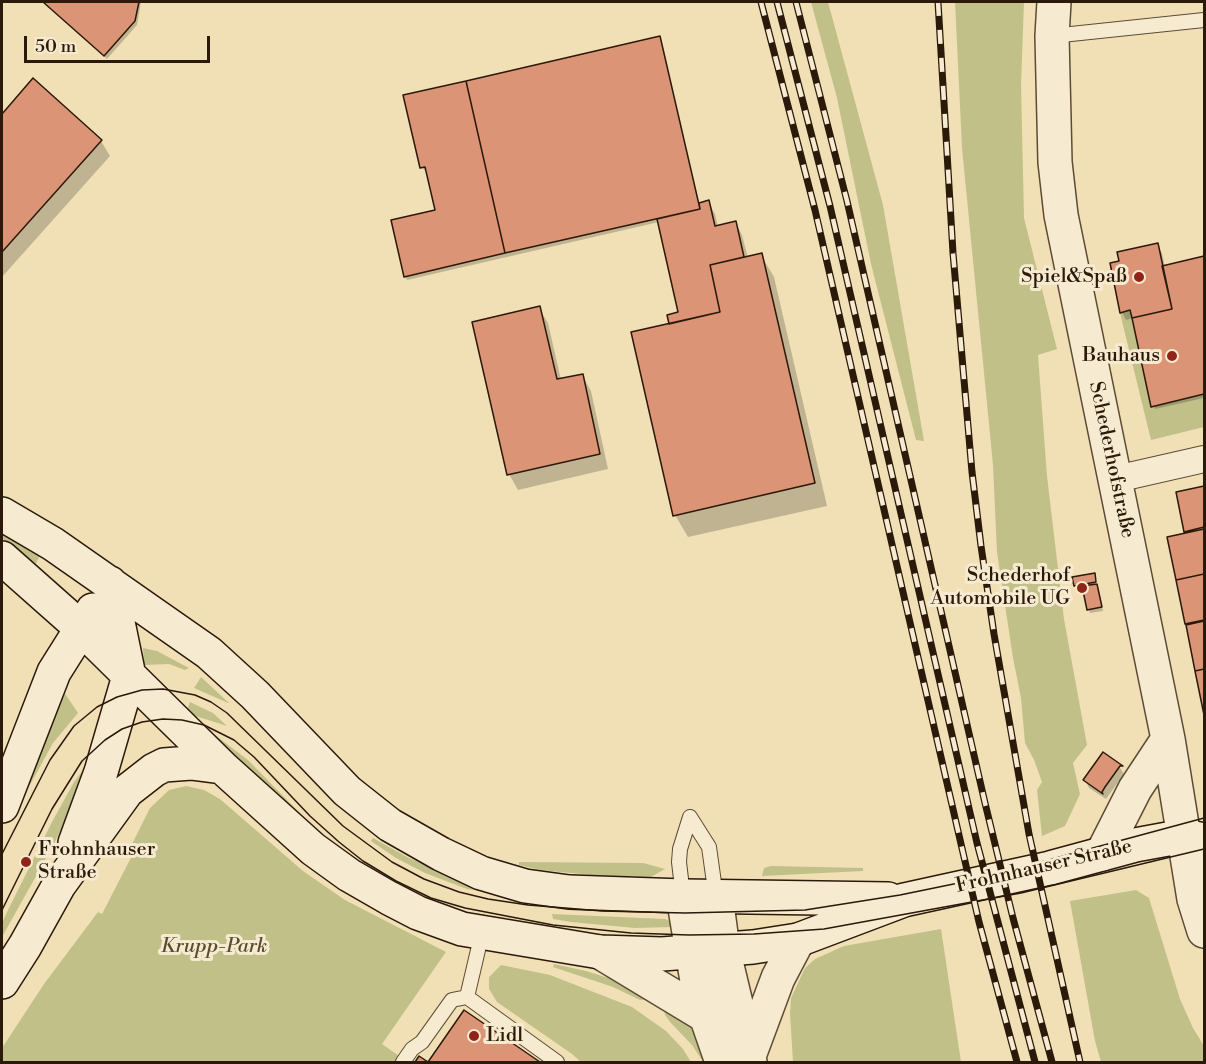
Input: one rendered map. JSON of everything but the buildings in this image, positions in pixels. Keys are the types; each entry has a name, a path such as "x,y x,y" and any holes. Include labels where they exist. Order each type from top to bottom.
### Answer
{"main road":[{"name":"Schederhofstraße","path":"1054,2 1052,36 1054,162 1061,215 1168,739 1198,833 1194,899 1204,931"},
{"name":"Frohnhauser Straße","path":"2,514 53,544 209,653 255,695 347,791 390,825 441,854 481,873 536,888 602,894 904,900"},
{"name":"Frohnhauser Straße","path":"2,558 81,628 222,767 291,831 349,875 418,913 442,923 482,933 600,952 662,954 753,947 798,940 904,900 1135,845 1198,833"},
{"path":"2,806 54,672 110,583"},
{"path":"59,885 101,772 129,676 110,583"},
{"path":"1102,854 1135,789 1168,739"},
{"path":"2,982 59,885 123,795 154,770 164,765 180,763 222,767"},
{"path":"683,896 707,950 740,1060"},
{"path":"706,1016 707,950 716,897"},
{"path":"740,1060 777,978 798,940"},
{"path":"600,952 706,1016 740,1060"}],"street":[{"path":"1116,479 1204,459"}],"lane":[{"path":"1052,36 1204,20"},
{"path":"683,896 679,862 680,849 690,817 709,847 716,897"},
{"path":"467,997 482,933"},
{"path":"403,1062 412,1049 423,1040 452,1000 467,997 557,1062"}],"green space":[{"path":"811,2 828,2 883,205 924,441 916,440 871,264 837,98"},
{"path":"955,2 1024,2 1021,84 1024,218 1057,349 1038,355 1047,476 1064,619 1087,745 1073,763 1080,794 1065,826 1042,836 1037,790 1042,782 1025,743 1021,698 997,552 993,465 962,148"},
{"path":"1130,310 1151,406 1204,394 1204,427 1151,440 1120,313"},
{"path":"2,528 42,552 34,567 2,538"},
{"path":"143,648 157,651 189,668 185,670 169,664 144,665"},
{"path":"201,677 229,703 194,688"},
{"path":"64,692 78,713 53,743 19,805"},
{"path":"190,702 213,713 227,726 186,713"},
{"path":"215,735 248,760 324,838 211,739"},
{"path":"87,765 54,844 2,937 2,923 7,912 52,822 74,782"},
{"name":"Krupp-Park","path":"186,786 204,790 220,799 303,871 345,900 446,952 382,1044 399,1056 394,1062 2,1062 2,1048 44,984 98,912 102,914 137,846 132,844 150,808 169,790"},
{"path":"373,838 409,858 489,892 467,889 425,873 396,858 371,841"},
{"path":"519,862 643,863 665,869 651,877 591,875 540,870 519,865"},
{"path":"771,866 863,868 863,871 762,876 764,868"},
{"path":"1136,890 1149,898 1180,999 1204,1046 1204,1062 1101,1062 1095,1041 1070,901"},
{"path":"552,914 665,919 672,922 672,927 635,928 571,922 553,919"},
{"path":"941,929 961,1062 793,1062 791,998 805,968 815,959 844,946"},
{"path":"554,964 627,984 650,999 640,1000 613,987 553,967"},
{"path":"501,965 550,975 632,1007 666,1031 683,1049 691,1062 581,1062 497,1002 489,989 489,977"},
{"path":"664,1007 690,1015 709,1062 703,1062 692,1045 670,1022 665,1015"}],"tram line":[{"path":"2,854 50,760 74,726 97,707 117,697 142,690 163,689 195,695 227,713 343,826 392,862 424,879 459,892 528,905 602,911 685,913 805,910 900,895 978,879 1204,818"},
{"path":"2,910 52,809 82,761 105,740 122,729 142,722 163,719 204,725 234,740 339,842 363,861 396,881 431,898 465,908 553,925 631,933 689,935 754,934 824,929 1021,893 1204,849"}],"railway":[{"path":"761,2 815,210 979,922 1017,1062"},
{"path":"777,2 830,206 977,843 1035,1062"},
{"path":"796,2 847,201 985,803 1052,1062"},
{"path":"938,2 953,253 972,472 981,546 1029,834 1080,1062"}],"place":[{"name":"Spiel&Spaß","path":"1139,277"},
{"name":"Bauhaus","path":"1172,356"},
{"name":"Schederhof Automobile UG","path":"1082,588"},
{"name":"Frohnhauser Straße","path":"26,862"},
{"name":"Lidl","path":"474,1036"}]}
